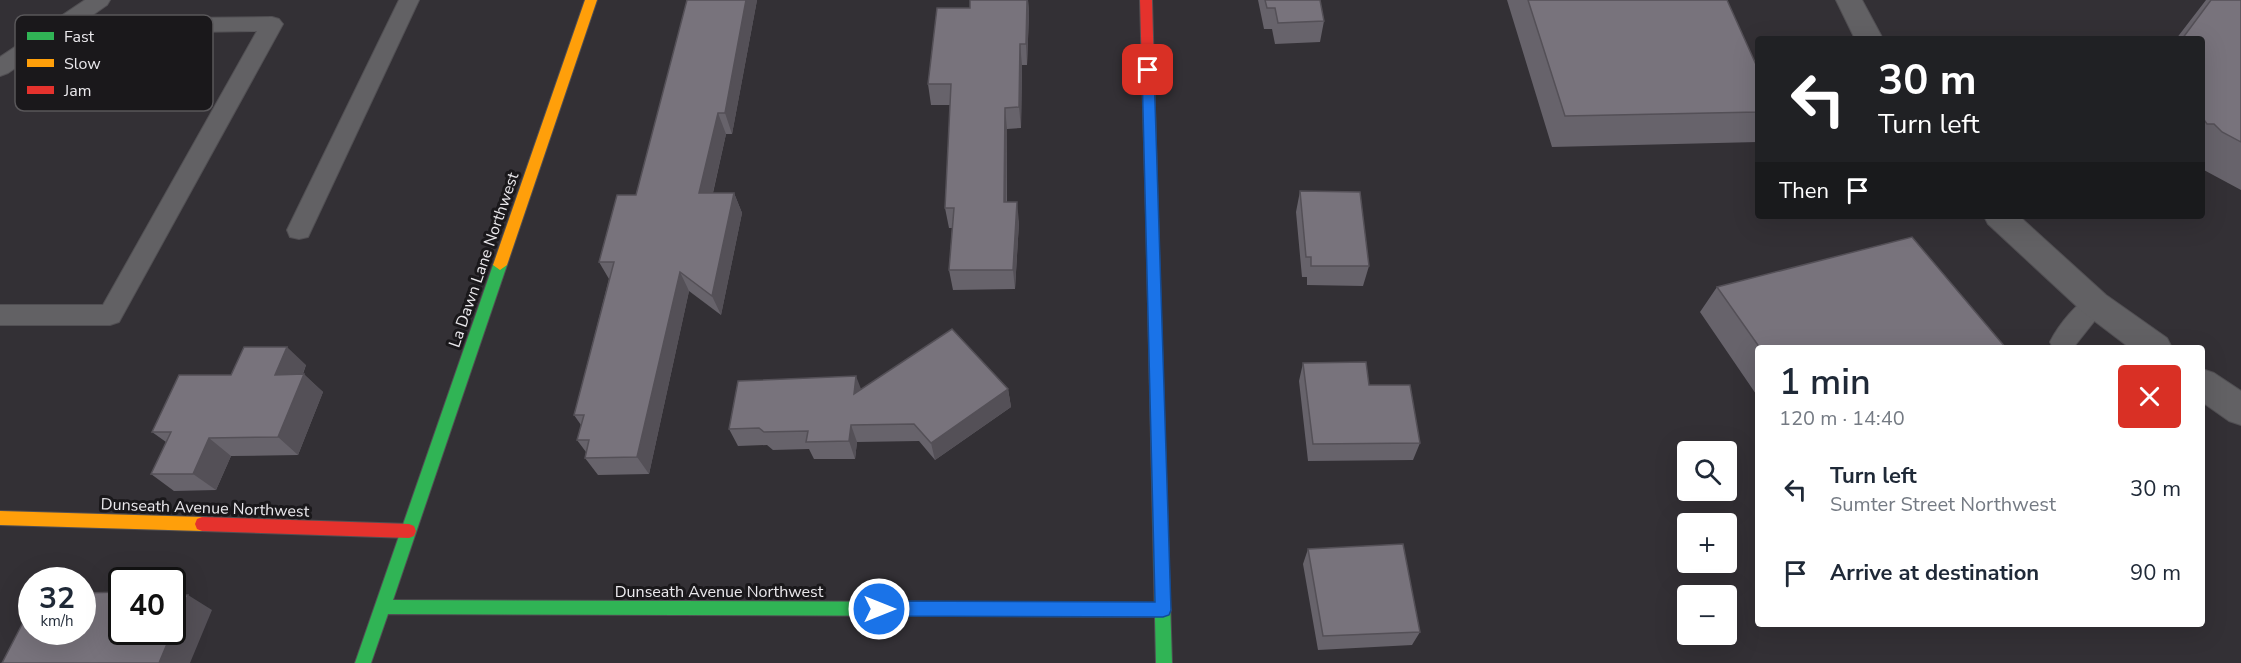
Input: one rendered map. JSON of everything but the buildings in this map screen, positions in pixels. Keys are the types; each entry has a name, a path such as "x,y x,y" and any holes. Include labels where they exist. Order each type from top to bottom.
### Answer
{"street":[{"name":"La Dawn Lane Northwest","path":"383,607 591,0"},
{"path":"1146,0 1164,663"},
{"path":"1849,0 1867,36"},
{"path":"2002,219 2094,304 2151,345"},
{"path":"2205,385 2241,410"},
{"name":"Dunseath Avenue Northwest","path":"0,518 409,531"},
{"name":"Dunseath Avenue Northwest","path":"383,607 1163,610"},
{"path":"363,663 383,607"}],"lane":[{"path":"77,15 100,0"},
{"path":"298,230 409,0"},
{"path":"0,315 110,315 272,24 213,25"},
{"path":"0,68 15,58"},
{"path":"2063,342 2094,304"}],"traffic: fast":[{"path":"1152,216 1164,663"},
{"path":"363,663 500,265"},
{"path":"383,607 946,609"}],"traffic: slow":[{"path":"500,265 591,0"},
{"path":"0,518 202,524"}],"traffic: jam":[{"path":"1146,0 1152,216"},
{"path":"202,524 409,531"},
{"path":"946,609 1163,610"}],"route":[{"path":"879,609 1163,610 1148,70"}]}
